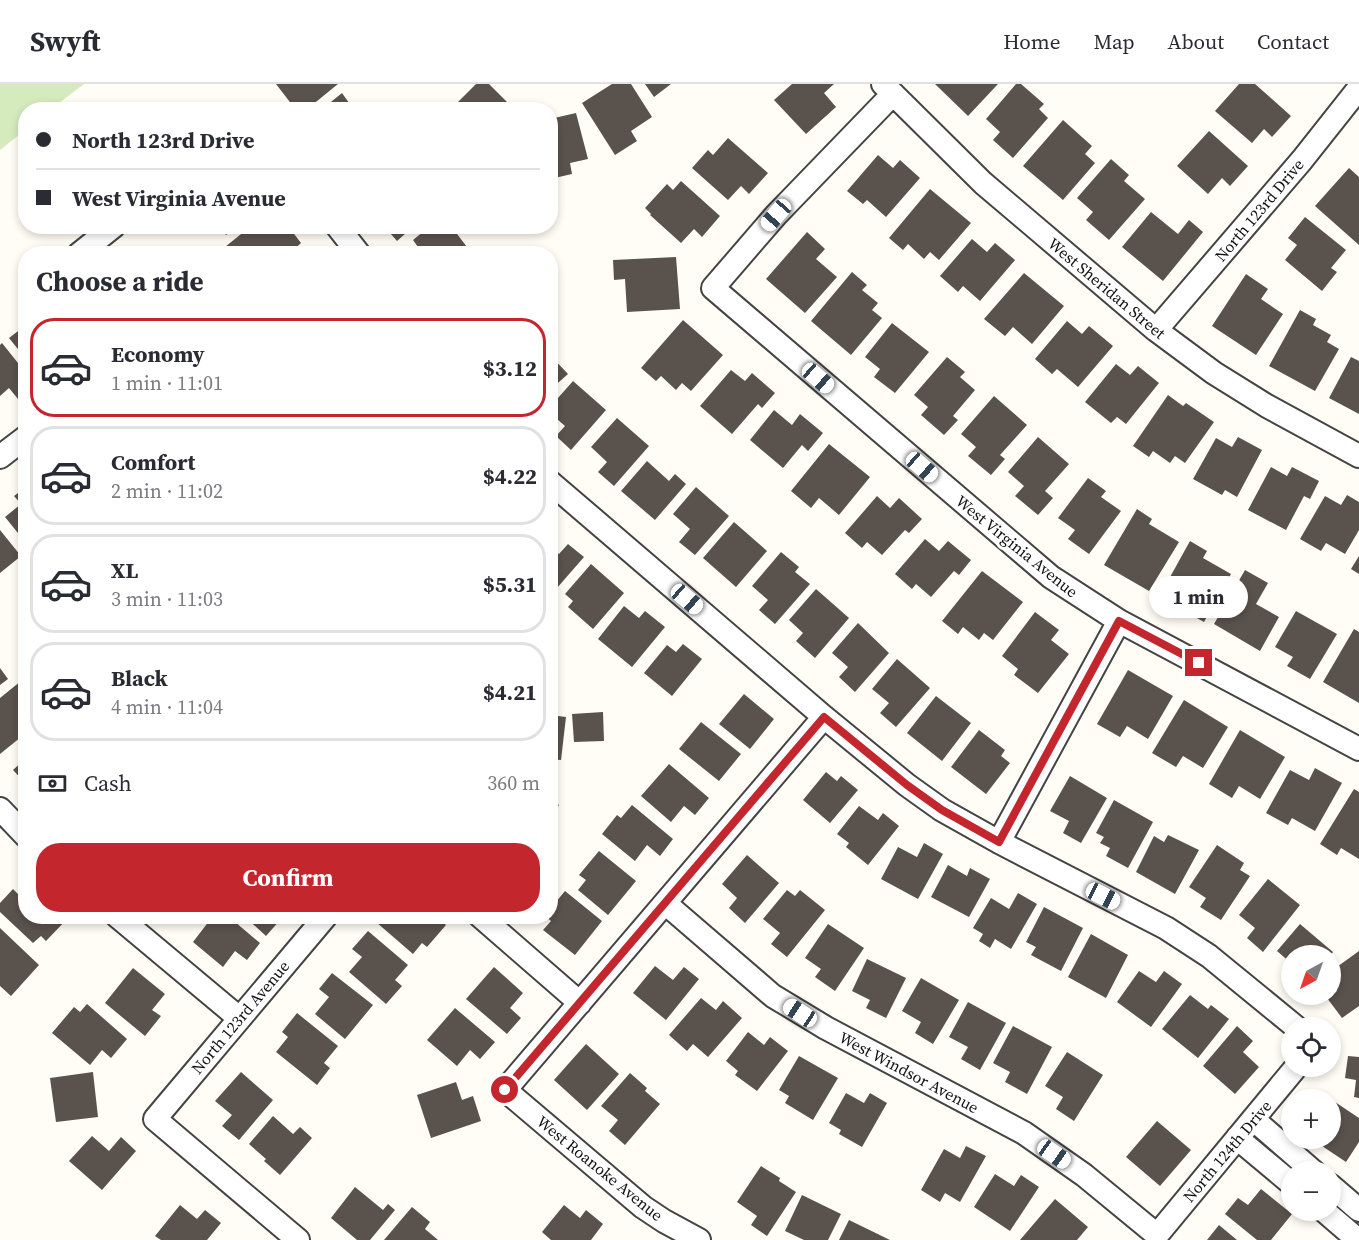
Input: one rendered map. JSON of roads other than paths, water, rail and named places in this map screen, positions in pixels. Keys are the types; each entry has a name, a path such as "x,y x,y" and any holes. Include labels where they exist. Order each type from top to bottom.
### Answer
{"street":[{"name":"North 123rd Drive","path":"1156,330 1302,160 1359,88"},
{"name":"West Sheridan Street","path":"887,89 983,183 1156,330 1214,373 1267,406 1359,456"},
{"name":"West Virginia Avenue","path":"887,89 713,288 1027,557 1080,597 1119,621 1359,749"},
{"path":"89,246 104,234"},
{"path":"343,234 353,246"},
{"path":"0,457 18,443"},
{"path":"558,489 824,717 907,785 942,810 999,842 1166,928 1209,956 1284,1017"},
{"path":"999,842 1119,621"},
{"path":"489,924 580,1003 824,717"},
{"name":"West Windsor Avenue","path":"665,903 773,996 836,1034 1024,1133 1084,1175 1157,1234"},
{"path":"127,924 239,1018"},
{"name":"North 123rd Avenue","path":"298,1240 155,1119 319,924"},
{"name":"West Roanoke Avenue","path":"580,1003 505,1090 643,1207 699,1240"},
{"name":"North 124th Drive","path":"1157,1234 1288,1077"},
{"path":"1253,1119 1301,1161"},
{"path":"1237,1138 1281,1175"},
{"path":"1341,1194 1359,1210"},
{"path":"1336,1221 1358,1240"}]}
